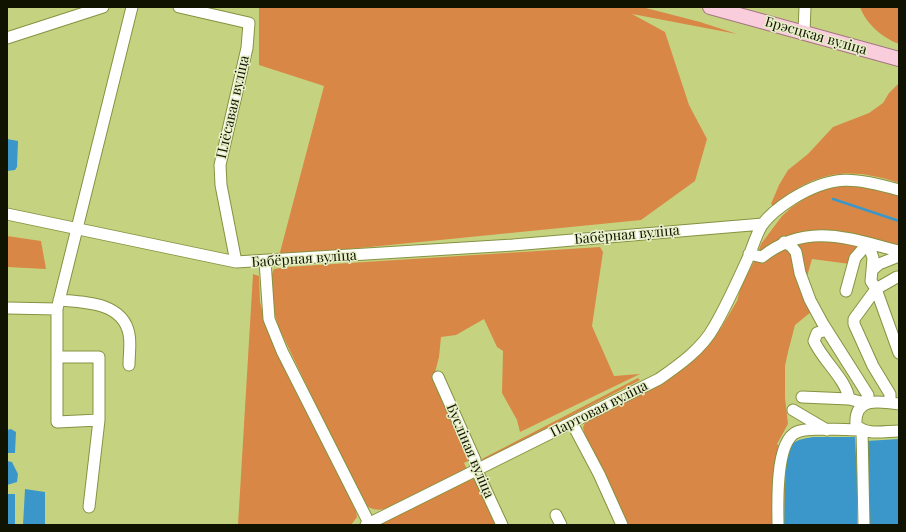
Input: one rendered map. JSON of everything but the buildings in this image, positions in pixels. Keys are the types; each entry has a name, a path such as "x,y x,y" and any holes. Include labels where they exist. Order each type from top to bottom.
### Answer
{"main road":[{"name":"Брэсцкая вуліца","path":"710,7 804,32 899,60"}],"street":[{"path":"7,38 103,7"},
{"path":"99,420 57,422 58,305 132,7"},
{"name":"Плёсавая вуліца","path":"179,7 249,23 247,48 220,165 221,185 236,262"},
{"path":"804,32 805,7"},
{"path":"763,224 780,207 806,190 829,182 853,179 869,181 899,190"},
{"name":"Бабёрная вуліца","path":"7,214 236,262 513,245 763,224"},
{"name":"Партовая вуліца","path":"265,261 269,319 282,351 368,524 659,379 692,353 714,328 763,224"},
{"path":"749,254 762,257 784,242 810,236 831,235 899,251"},
{"path":"784,242 792,246 796,252 800,272 808,293 826,330 868,395 865,403 858,408 855,415 856,425 862,430 864,525"},
{"path":"868,243 874,258 871,281 876,289 899,354"},
{"path":"846,291 855,258 868,243"},
{"path":"872,270 883,262 899,256"},
{"path":"802,397 849,399 865,403 895,403 873,366 854,324 854,319 862,311 876,289 898,278"},
{"path":"7,308 93,302 118,314 127,327 129,334 129,365"},
{"path":"826,330 817,333 814,341 834,373 842,380 848,391 849,399"},
{"path":"57,357 99,357 99,420 89,507"},
{"name":"Бусліная вуліца","path":"438,377 475,460 476,469 502,525"},
{"path":"793,410 828,430"},
{"path":"572,423 599,474 622,525"},
{"path":"778,525 778,491 782,455 789,437 799,430 862,430 868,432 899,431"}],"shaded area":[{"path":"259,7 642,7 700,22 737,34 632,14 665,32 689,105 707,139 695,181 641,220 279,256 324,86 259,65"},
{"path":"860,7 899,7 899,44 876,30 866,19"},
{"path":"899,83 899,183 863,174 832,175 803,185 773,206 771,204 779,185 788,170 808,154 833,127 869,113 883,103 889,93"},
{"path":"858,184 899,196 899,251 867,248 850,264 812,259 802,294 809,304 811,312 795,325 785,366 785,398 788,424 777,444 786,452 784,525 626,525 586,441 583,427 586,421 665,380 682,369 704,350 721,328 737,301 742,283 755,260 761,244 782,216 792,207 815,192 831,187"},
{"path":"7,236 41,241 46,269 7,267"},
{"path":"600,247 603,252 592,326 614,376 640,374 520,432 517,420 502,393 503,351 497,347 484,319 456,335 441,337 439,357 434,376 470,460 464,463 467,469 385,509 373,509 363,503 279,328 273,307 271,290 274,269"},
{"path":"253,274 259,276 260,302 267,329 356,511 357,517 351,525 238,525"},
{"path":"638,378 640,380 487,459 480,460"},
{"path":"472,477 475,477 499,525 380,525 382,522"}],"water":[{"path":"7,139 18,141 17,167 15,170 7,171"},
{"path":"11,429 16,432 15,453 7,453 7,430"},
{"path":"814,437 855,437 857,477 859,479 857,486 857,525 784,525 786,452 791,445 797,441"},
{"path":"899,439 899,525 870,525 866,441"},
{"path":"7,461 12,462 18,474 17,482 7,485"},
{"path":"25,489 45,492 45,525 23,525"},
{"path":"7,494 15,494 15,525 7,525"}],"waterway":[{"path":"833,199 899,221"}]}
